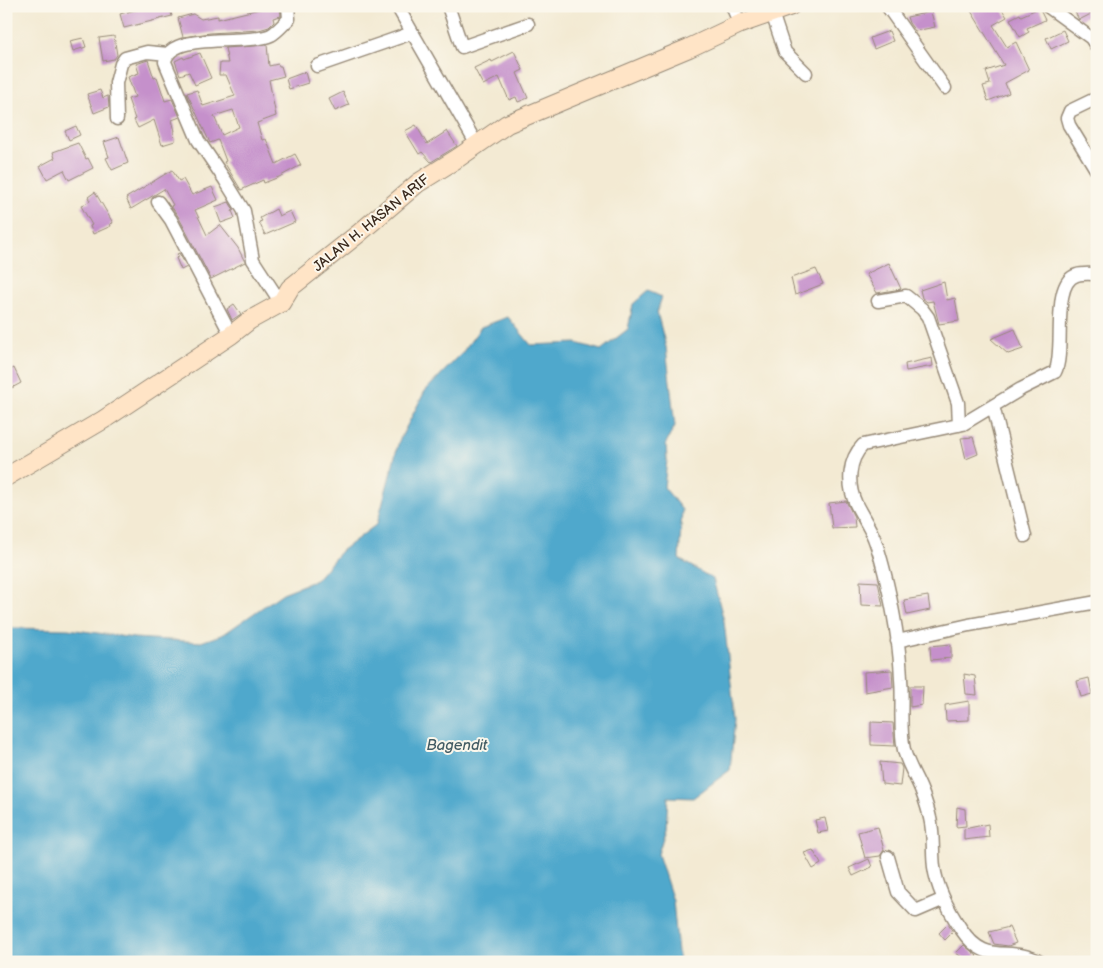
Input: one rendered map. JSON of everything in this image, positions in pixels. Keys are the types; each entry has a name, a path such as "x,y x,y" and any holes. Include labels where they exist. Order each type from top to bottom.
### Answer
{"main road":[{"name":"JALAN H. HASAN ARIF","path":"6,477 103,420 231,335 250,320 281,303 290,288 418,183 507,124 689,48 740,24 791,6"}],"street":[{"path":"281,303 253,260 244,211 198,140 165,62 168,54 176,47 188,43 238,40 271,35 289,19 288,6"},
{"path":"398,6 477,145"},
{"path":"732,6 740,24"},
{"path":"888,6 945,88"},
{"path":"1047,6 1086,35 1097,47"},
{"path":"449,7 462,47 528,24"},
{"path":"772,13 785,52 806,73"},
{"path":"317,66 412,33"},
{"path":"117,120 116,84 121,64 125,58 147,52 168,54"},
{"path":"1097,98 1070,111 1066,118 1097,171"},
{"path":"158,202 170,220 231,335"},
{"path":"1040,962 1031,957 986,953 974,945 962,931 946,905 934,869 930,819 922,791 912,772 904,750 901,678 894,616 880,555 869,525 856,504 850,487 851,468 856,452 863,444 963,424 1021,389 1055,372 1059,362 1064,287 1071,278 1078,275 1097,274"},
{"path":"878,301 906,296 922,309 928,317 958,403 959,425"},
{"path":"993,406 1025,536"},
{"path":"897,641 969,625 1097,602"},
{"path":"888,857 898,892 915,910 919,911 944,899"}],"water":[{"name":"Bagendit","path":"648,291 662,297 657,312 666,347 675,426 666,443 667,460 664,487 682,510 679,559 713,579 724,621 735,719 730,770 693,798 668,797 666,828 658,854 673,901 679,962 6,962 6,628 68,629 134,638 201,642 224,634 283,593 316,580 341,551 377,524 399,441 425,391 462,353 481,327 508,317 531,345 576,343 601,350 628,329 633,304"}],"building":[{"path":"151,6 169,6 172,16 124,28 120,14"},
{"path":"272,6 280,6 281,16 273,18 274,22 269,27 259,30 210,33 183,37 178,18 193,14 201,19 218,16 218,19"},
{"path":"968,6 996,6 998,10 1001,8 1007,17 993,25 1007,47 1016,42 1029,70 1005,83 1009,93 988,101 983,86 990,84 986,71 1004,65"},
{"path":"1072,6 1087,6 1091,14 1079,20"},
{"path":"1039,8 1045,20 1027,28 1029,32 1020,37 1010,19"},
{"path":"931,12 935,27 915,31 907,17"},
{"path":"1063,30 1068,41 1051,49 1046,38"},
{"path":"889,31 893,41 874,49 870,38"},
{"path":"114,36 117,55 114,59 103,61 99,38"},
{"path":"83,38 86,47 73,51 70,41"},
{"path":"267,45 269,66 278,64 281,66 284,76 269,80 276,116 257,123 262,140 266,139 276,164 295,154 301,165 279,177 264,183 263,180 241,190 224,162 226,161 218,140 210,143 187,93 197,90 203,106 235,96 226,75 219,75 220,63 228,63 225,48","holes":["233,110 239,127 222,135 214,116"]},
{"path":"514,51 523,70 517,73 528,98 518,102 516,97 509,100 499,77 483,85 474,68 491,60 492,62"},
{"path":"200,53 211,78 195,85 189,72 180,75 175,61"},
{"path":"148,60 154,78 157,77 165,101 172,99 180,117 172,120 175,141 162,145 154,120 138,128 128,99 135,97 128,77 139,73 136,64"},
{"path":"305,72 308,83 289,89 286,79"},
{"path":"100,90 103,98 108,96 109,107 94,113 87,94"},
{"path":"343,92 349,105 335,111 329,99"},
{"path":"416,125 427,144 447,131 457,146 431,162 422,152 419,154 405,131"},
{"path":"76,126 80,135 69,140 65,131"},
{"path":"119,137 128,163 112,170 106,158 109,157 104,142"},
{"path":"78,143 93,168 69,180 64,170 47,179 40,166 55,158 53,152"},
{"path":"172,170 179,181 183,179 192,195 212,187 218,200 195,210 207,235 220,225 238,248 245,262 211,279 171,206 173,205 164,189 131,209 126,198"},
{"path":"95,192 113,223 110,224 111,226 93,234 90,226 92,225 81,206 90,201 88,197"},
{"path":"229,202 234,210 232,211 235,218 221,223 215,207"},
{"path":"276,209 279,216 290,211 295,222 265,235 259,222 262,221 260,218"},
{"path":"179,253 187,267 181,270 176,258 179,257 177,254"},
{"path":"889,263 901,289 877,293 866,274"},
{"path":"816,269 823,284 795,295 791,278"},
{"path":"944,282 947,300 955,298 959,321 939,324 933,301 927,302 922,298 920,290"},
{"path":"234,304 241,314 232,320 227,309"},
{"path":"1015,329 1023,349 1008,354 991,339"},
{"path":"932,358 933,366 906,371 905,364"},
{"path":"14,368 21,383 6,391 6,372"},
{"path":"973,437 978,454 966,459 961,438"},
{"path":"846,501 854,517 855,527 832,528 829,503"},
{"path":"860,581 878,582 883,606 861,605"},
{"path":"928,596 930,610 907,615 904,600"},
{"path":"951,644 951,658 931,660 930,646"},
{"path":"892,670 893,687 865,692 864,672"},
{"path":"964,674 975,676 977,695 966,694"},
{"path":"1089,678 1092,694 1081,697 1077,681"},
{"path":"910,686 923,686 922,705 910,707"},
{"path":"969,701 969,720 946,721 945,705"},
{"path":"871,722 893,723 895,746 871,745"},
{"path":"880,762 900,764 902,768 900,786 882,784"},
{"path":"957,807 965,809 966,826 956,827"},
{"path":"825,818 828,831 818,833 815,820"},
{"path":"988,824 989,837 964,840 964,829"},
{"path":"878,827 884,850 880,856 865,858 858,832"},
{"path":"813,850 821,864 813,869 804,853"},
{"path":"869,859 872,867 853,876 849,868"},
{"path":"948,924 953,932 945,940 939,933"},
{"path":"1009,927 1016,943 1008,946 994,944 989,932"},
{"path":"964,945 977,956 972,962 956,953"}]}
